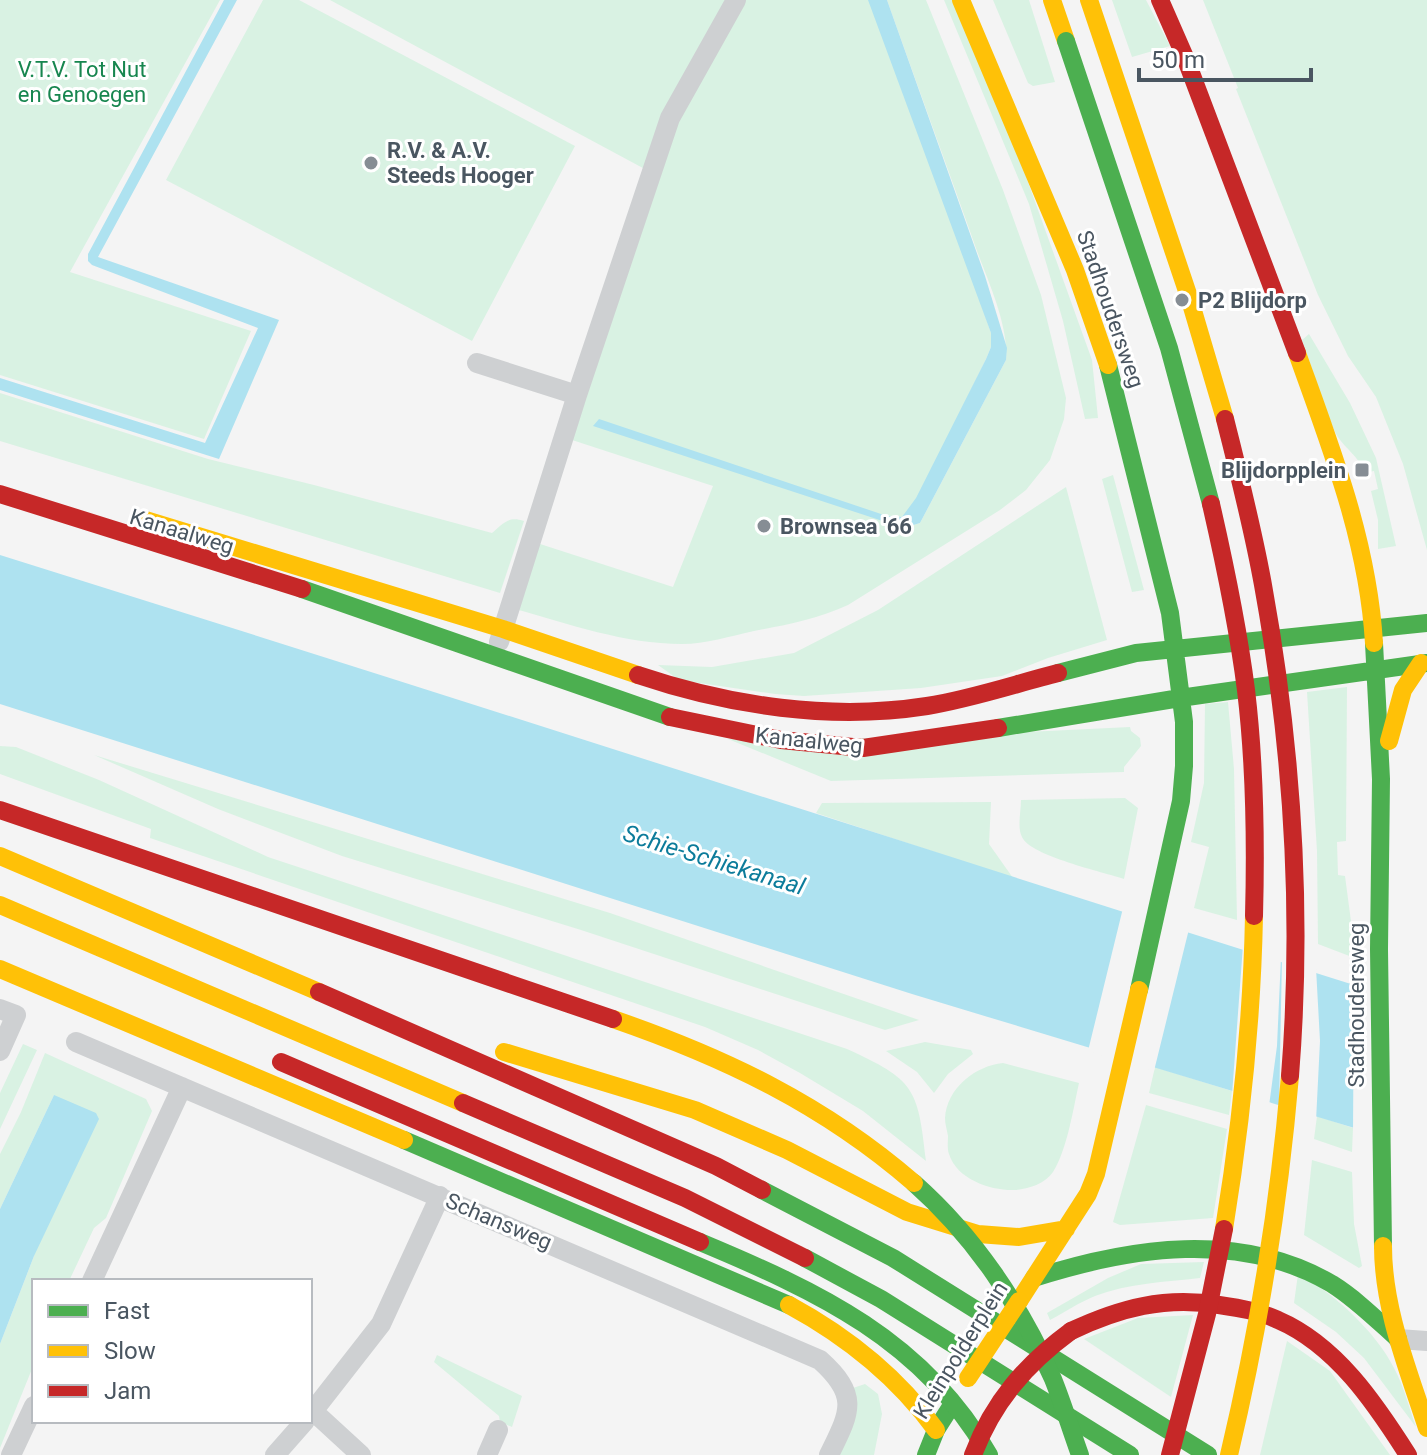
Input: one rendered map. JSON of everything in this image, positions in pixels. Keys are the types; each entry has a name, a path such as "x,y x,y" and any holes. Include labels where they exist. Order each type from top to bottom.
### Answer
{"main road":[{"path":"1052,0 1158,307 1194,430 1225,563 1253,749 1255,914 1253,988 1246,1058 1216,1275 1190,1390 1170,1455"},
{"path":"1089,0 1189,297 1225,419 1264,590 1285,747 1293,853 1290,1075 1262,1303 1229,1455"},
{"name":"Stadhoudersweg","path":"1160,0 1278,299 1350,501 1373,629 1381,779 1381,1231 1383,1280 1398,1339"},
{"name":"Stadhoudersweg","path":"963,3 1075,270 1113,379 1170,613 1180,698 1183,788 1106,1143 1088,1194 1034,1278"},
{"path":"0,475 91,503"},
{"name":"Kanaalweg","path":"0,494 314,593 684,722 781,740 863,748 1180,698"},
{"name":"Kanaalweg","path":"122,513 503,629 689,692 775,707 855,713 929,706 1136,653 1176,648"},
{"path":"1176,648 1427,623"},
{"path":"1180,698 1424,663"},
{"path":"1381,779 1401,691 1406,680 1424,663"},
{"path":"0,810 677,1041 764,1078 799,1097 880,1153 913,1181 939,1205 989,1265 1055,1380 1080,1455"},
{"path":"0,856 370,1013 716,1166 893,1258 1208,1455"},
{"path":"0,905 685,1198 881,1299 1130,1455"},
{"path":"0,969 776,1298 839,1334 878,1363 928,1417 936,1430"},
{"path":"370,1013 695,1110 787,1150 907,1212 978,1234 1019,1237 1066,1229"},
{"path":"267,1056 617,1205 809,1292 906,1353 956,1403 989,1455"},
{"name":"Kleinpolderplein","path":"926,1455 936,1430 1034,1278 1085,1263 1158,1249 1186,1247 1280,1261 1330,1283 1398,1339"},
{"path":"973,1455 1005,1391 1031,1361 1071,1331 1108,1313 1154,1302 1190,1299 1250,1310 1288,1324 1341,1365 1368,1395 1408,1455"},
{"path":"1398,1339 1424,1401 1427,1428"}],"street":[{"path":"494,658 577,395 670,118 736,0"},
{"path":"477,363 577,395"},
{"path":"0,1051 8,1012"},
{"name":"Schansweg","path":"76,1042 820,1360 839,1377 847,1394 847,1418 829,1455"},
{"path":"93,1279 182,1087"},
{"path":"312,1412 381,1324 440,1196"},
{"path":"1398,1339 1427,1341"},
{"path":"11,1455 32,1410"},
{"path":"312,1418 361,1455"},
{"path":"275,1455 303,1423"},
{"path":"487,1455 498,1430"}],"green space":[{"name":"V.T.V. Tot Nut en Genoegen","path":"0,0 220,0 70,272 251,331 204,439 0,375"},
{"name":"R.V. & A.V. Steeds Hooger","path":"263,0 299,0 575,146 472,341 166,180"},
{"path":"330,0 877,0 991,333 991,347 986,359 904,528 920,523 1006,360 1004,330 995,298 887,0 926,0 1003,190 1041,295 1066,398 1064,419 1050,460 1026,490 1000,510 848,605 813,618 700,643 682,644 618,637 515,609 537,543 673,587 713,486 569,439 654,174"},
{"path":"944,0 952,0 1019,157 1092,360 1098,418 1085,419 1063,321 1029,204"},
{"path":"993,0 1029,0 1055,82 1033,86 1028,83"},
{"path":"1112,0 1146,0 1170,46 1132,57"},
{"path":"1203,0 1427,0 1427,550 1403,464 1376,397 1348,356 1318,295"},
{"path":"1309,334 1350,403 1376,458 1396,546 1378,549 1378,520 1371,491 1378,489 1374,471 1364,473 1335,432 1302,340"},
{"path":"0,393 208,459 492,533 510,520 524,521 500,593 0,441"},
{"path":"1113,475 1144,590 1132,592 1102,479"},
{"path":"1066,487 1107,640 1002,676 921,688 804,696 679,680 658,665 712,667 794,653 878,610"},
{"path":"1347,687 1346,841 1337,842 1338,875 1345,876 1352,929 1352,957 1318,944 1317,851 1307,692"},
{"path":"1228,702 1234,769 1237,920 1194,908 1209,847 1191,842 1204,783 1205,704"},
{"path":"1130,727 1140,738 1141,746 1124,767 1124,772 831,781 728,739 903,738"},
{"path":"0,746 16,747 99,780 268,857 847,1049 887,1069 909,1089 920,1117 926,1161 863,1111 758,1050 705,1027 150,838 151,829 0,774"},
{"path":"94,755 610,913 919,1020 885,1030 581,930 342,856 218,809"},
{"path":"1125,798 1138,808 1124,879 1038,851 1022,837 1019,824 1021,800"},
{"path":"991,802 989,844 1013,878 816,813 822,803"},
{"path":"925,1042 971,1050 973,1054 948,1074 934,1093 917,1072 886,1051"},
{"path":"23,1044 37,1050 0,1129 0,1093"},
{"path":"45,1053 146,1099 152,1111 106,1218 94,1228 70,1279 32,1279 32,1369 0,1448 0,1344 34,1256 54,1095 0,1209 0,1154"},
{"path":"1003,1063 1079,1083 1066,1141 1053,1172 1041,1183 1020,1189 1006,1190 976,1182 959,1171 948,1150 945,1118 951,1097 973,1074"},
{"path":"1155,1067 1232,1091 1229,1115 1149,1093"},
{"path":"1146,1105 1227,1129 1213,1218 1120,1225 1113,1222"},
{"path":"1317,1116 1353,1128 1352,1152 1314,1139"},
{"path":"1312,1160 1352,1172 1354,1224 1362,1266 1359,1268 1304,1235"},
{"path":"1204,1262 1200,1278 1121,1288 1089,1298 1050,1320 1047,1313 1108,1278 1141,1264"},
{"path":"1298,1274 1339,1302 1376,1341 1398,1375 1416,1427 1364,1358 1336,1332 1294,1303"},
{"path":"1193,1315 1171,1397 1084,1339 1138,1318"},
{"path":"1287,1341 1330,1371 1390,1455 1260,1455"},
{"path":"437,1355 522,1396 512,1427 500,1422 499,1416 434,1362"},
{"path":"865,1384 878,1394 882,1414 874,1455 840,1455 850,1389"}],"water":[{"path":"224,0 237,0 98,257 279,320 219,459 0,390 0,378 205,443 258,328 92,265 88,254"},
{"path":"868,0 887,0 985,276 1007,348 1006,360 920,523 904,528 593,426 599,419 887,516 902,517 916,498 986,359 991,347 991,333"},
{"name":"Schie-Schiekanaal","path":"0,555 1427,1008 1427,1150 912,994 0,704"},
{"path":"54,1095 96,1113 99,1119 34,1256 0,1344 0,1209"}],"pier":[{"path":"1123,908 1189,929 1154,1071 1088,1051"},
{"path":"1243,945 1281,957 1277,1046 1269,1106 1232,1095"},
{"path":"1282,958 1316,968 1320,1041 1316,1121 1279,1109"},
{"path":"1354,980 1427,1003 1427,1154 1353,1132"}],"traffic: fast":[{"path":"1066,41 1169,348 1211,504"},
{"path":"1108,365 1170,613 1184,722 1181,801 1139,990"},
{"path":"302,589 670,717"},
{"path":"1058,673 1136,653 1427,623"},
{"path":"1374,643 1381,779 1379,949 1383,1246"},
{"path":"998,728 1427,663"},
{"path":"404,1140 789,1305"},
{"path":"914,1183 957,1226 1011,1299 1053,1379 1080,1455"},
{"path":"762,1190 893,1258 1208,1455"},
{"path":"700,1242 826,1301 900,1350 933,1380 963,1415 989,1455"},
{"path":"1034,1278 1109,1258 1147,1252 1223,1250 1260,1256 1297,1267 1332,1284 1398,1339"},
{"path":"805,1258 881,1299 1130,1455"},
{"path":"926,1455 936,1430 950,1408"}],"traffic: slow":[{"path":"961,0 1075,270 1108,365"},
{"path":"1052,0 1066,41"},
{"path":"1089,0 1189,297 1225,419"},
{"path":"1297,353 1335,460 1356,531 1374,643"},
{"path":"146,520 503,629 638,675"},
{"path":"1389,741 1403,690 1421,663"},
{"path":"0,856 319,992"},
{"path":"0,905 463,1103"},
{"path":"1224,1229 1245,1073 1254,916"},
{"path":"0,969 404,1140"},
{"path":"1019,1301 1088,1194 1096,1174 1139,990"},
{"path":"613,1019 695,1050 772,1086 845,1130 914,1183"},
{"path":"504,1052 695,1110 787,1150 907,1212 978,1234 1019,1237 1066,1229"},
{"path":"1229,1455 1267,1267 1290,1076"},
{"path":"1383,1246 1392,1316 1427,1428"},
{"path":"968,1378 1019,1301"},
{"path":"789,1305 831,1330 870,1359 905,1392 936,1430"}],"traffic: jam":[{"path":"1160,0 1185,57 1297,353"},
{"path":"1225,419 1263,585 1288,768 1295,891 1290,1076"},
{"path":"0,494 302,589"},
{"path":"1211,504 1235,620 1249,718 1254,803 1254,916"},
{"path":"638,675 745,702 781,708 854,712 943,703 1058,673"},
{"path":"670,717 781,740 863,748 998,728"},
{"path":"0,810 613,1019"},
{"path":"319,992 716,1166 762,1190"},
{"path":"281,1062 700,1242"},
{"path":"463,1103 685,1198 805,1258"},
{"path":"1170,1455 1207,1314 1224,1229"},
{"path":"1071,1331 1125,1310 1161,1303 1219,1305 1271,1317 1299,1331 1336,1360 1368,1396 1408,1455"},
{"path":"973,1455 1001,1401 1025,1371 1071,1331"}],"place":[{"name":"R.V. & A.V. Steeds Hooger","path":"371,163"},
{"name":"P2 Blijdorp","path":"1182,300"},
{"name":"Blijdorpplein","path":"1362,470"},
{"name":"Brownsea '66","path":"764,526"}]}
